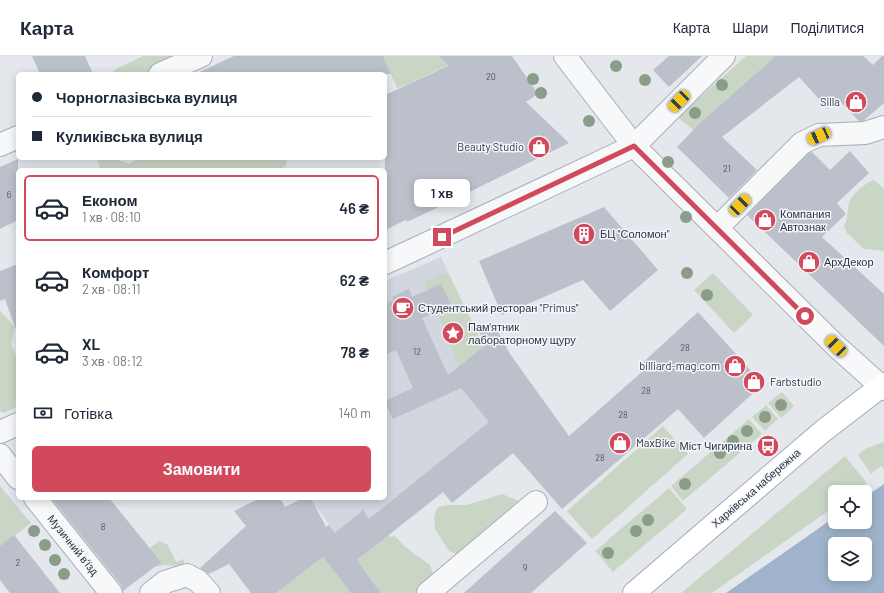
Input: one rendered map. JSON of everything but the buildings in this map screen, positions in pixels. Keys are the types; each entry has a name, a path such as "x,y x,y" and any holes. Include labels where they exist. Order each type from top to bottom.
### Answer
{"main road":[{"name":"Харківська набережна","path":"634,593 823,431 883,386"}],"street":[{"path":"565,56 634,146 836,346 883,386"},
{"path":"387,262 634,146 724,56"},
{"path":"164,72 190,58"},
{"path":"717,228 802,143 819,136 865,133 884,128"},
{"path":"0,145 16,138"},
{"path":"0,432 16,425"},
{"path":"0,455 16,475"},
{"name":"Музичний в'їзд","path":"36,500 111,593"},
{"path":"428,593 536,502"},
{"path":"151,593 165,582 188,575 198,581 209,593"}],"shaded area":[{"path":"441,257 497,380 530,427 443,492 357,560 311,500 387,500 387,280"}],"green space":[{"path":"143,56 173,56 172,61 147,72 113,72 116,69"},
{"path":"383,56 448,56 443,60 447,66 397,88"},
{"path":"746,56 777,56 693,130 678,117"},
{"path":"118,160 129,164 136,160 287,160 286,166 282,168 100,168 97,161"},
{"path":"874,180 884,189 884,251 864,249 847,233 844,227 849,203 853,195 866,184"},
{"path":"448,272 502,384 459,367 437,311 450,305 441,284 427,290 424,282"},
{"path":"713,273 753,315 734,333 694,290"},
{"path":"0,311 15,327 11,344 16,356 16,407 4,413 0,411"},
{"path":"782,392 794,406 781,418 768,403"},
{"path":"766,405 778,419 765,431 752,417"},
{"path":"749,419 762,434 683,501 671,486"},
{"path":"663,426 688,454 592,539 567,511"},
{"path":"884,442 884,469 881,466 871,474 858,455 867,448"},
{"path":"845,456 867,483 864,485 828,485 828,511 712,593 681,593"},
{"path":"0,486 31,523 0,547"},
{"path":"669,488 687,509 613,572 595,551"},
{"path":"502,494 517,500 521,505 459,555 449,551 435,529 434,516 438,507 449,505 467,505"},
{"path":"388,535 390,537 395,536 405,547 430,565 433,574 432,581 420,593 375,593 379,590 357,560"},
{"path":"159,541 168,545 176,562 184,559 184,564 181,567 165,565 154,567 150,548"},
{"path":"323,557 351,593 276,593"}],"water":[{"path":"884,484 884,593 726,593 828,522 828,529 872,529 872,492"}],"place":[{"name":"Silla","path":"856,102"},
{"name":"Beauty Studio","path":"539,147"},
{"name":"Компания Автознак","path":"765,220"},
{"name":"БЦ \"Соломон\"","path":"584,234"},
{"name":"АрхДекор","path":"809,262"},
{"name":"Студентський ресторан \"Primus\"","path":"403,308"},
{"name":"Пам'ятник лабораторному щуру","path":"453,333"},
{"name":"billiard-mag.com","path":"735,366"},
{"name":"Farbstudio","path":"754,382"},
{"name":"MaxBike","path":"620,443"},
{"name":"Міст Чигирина","path":"768,446"}],"route":[{"path":"442,237 634,146 805,316"}]}
